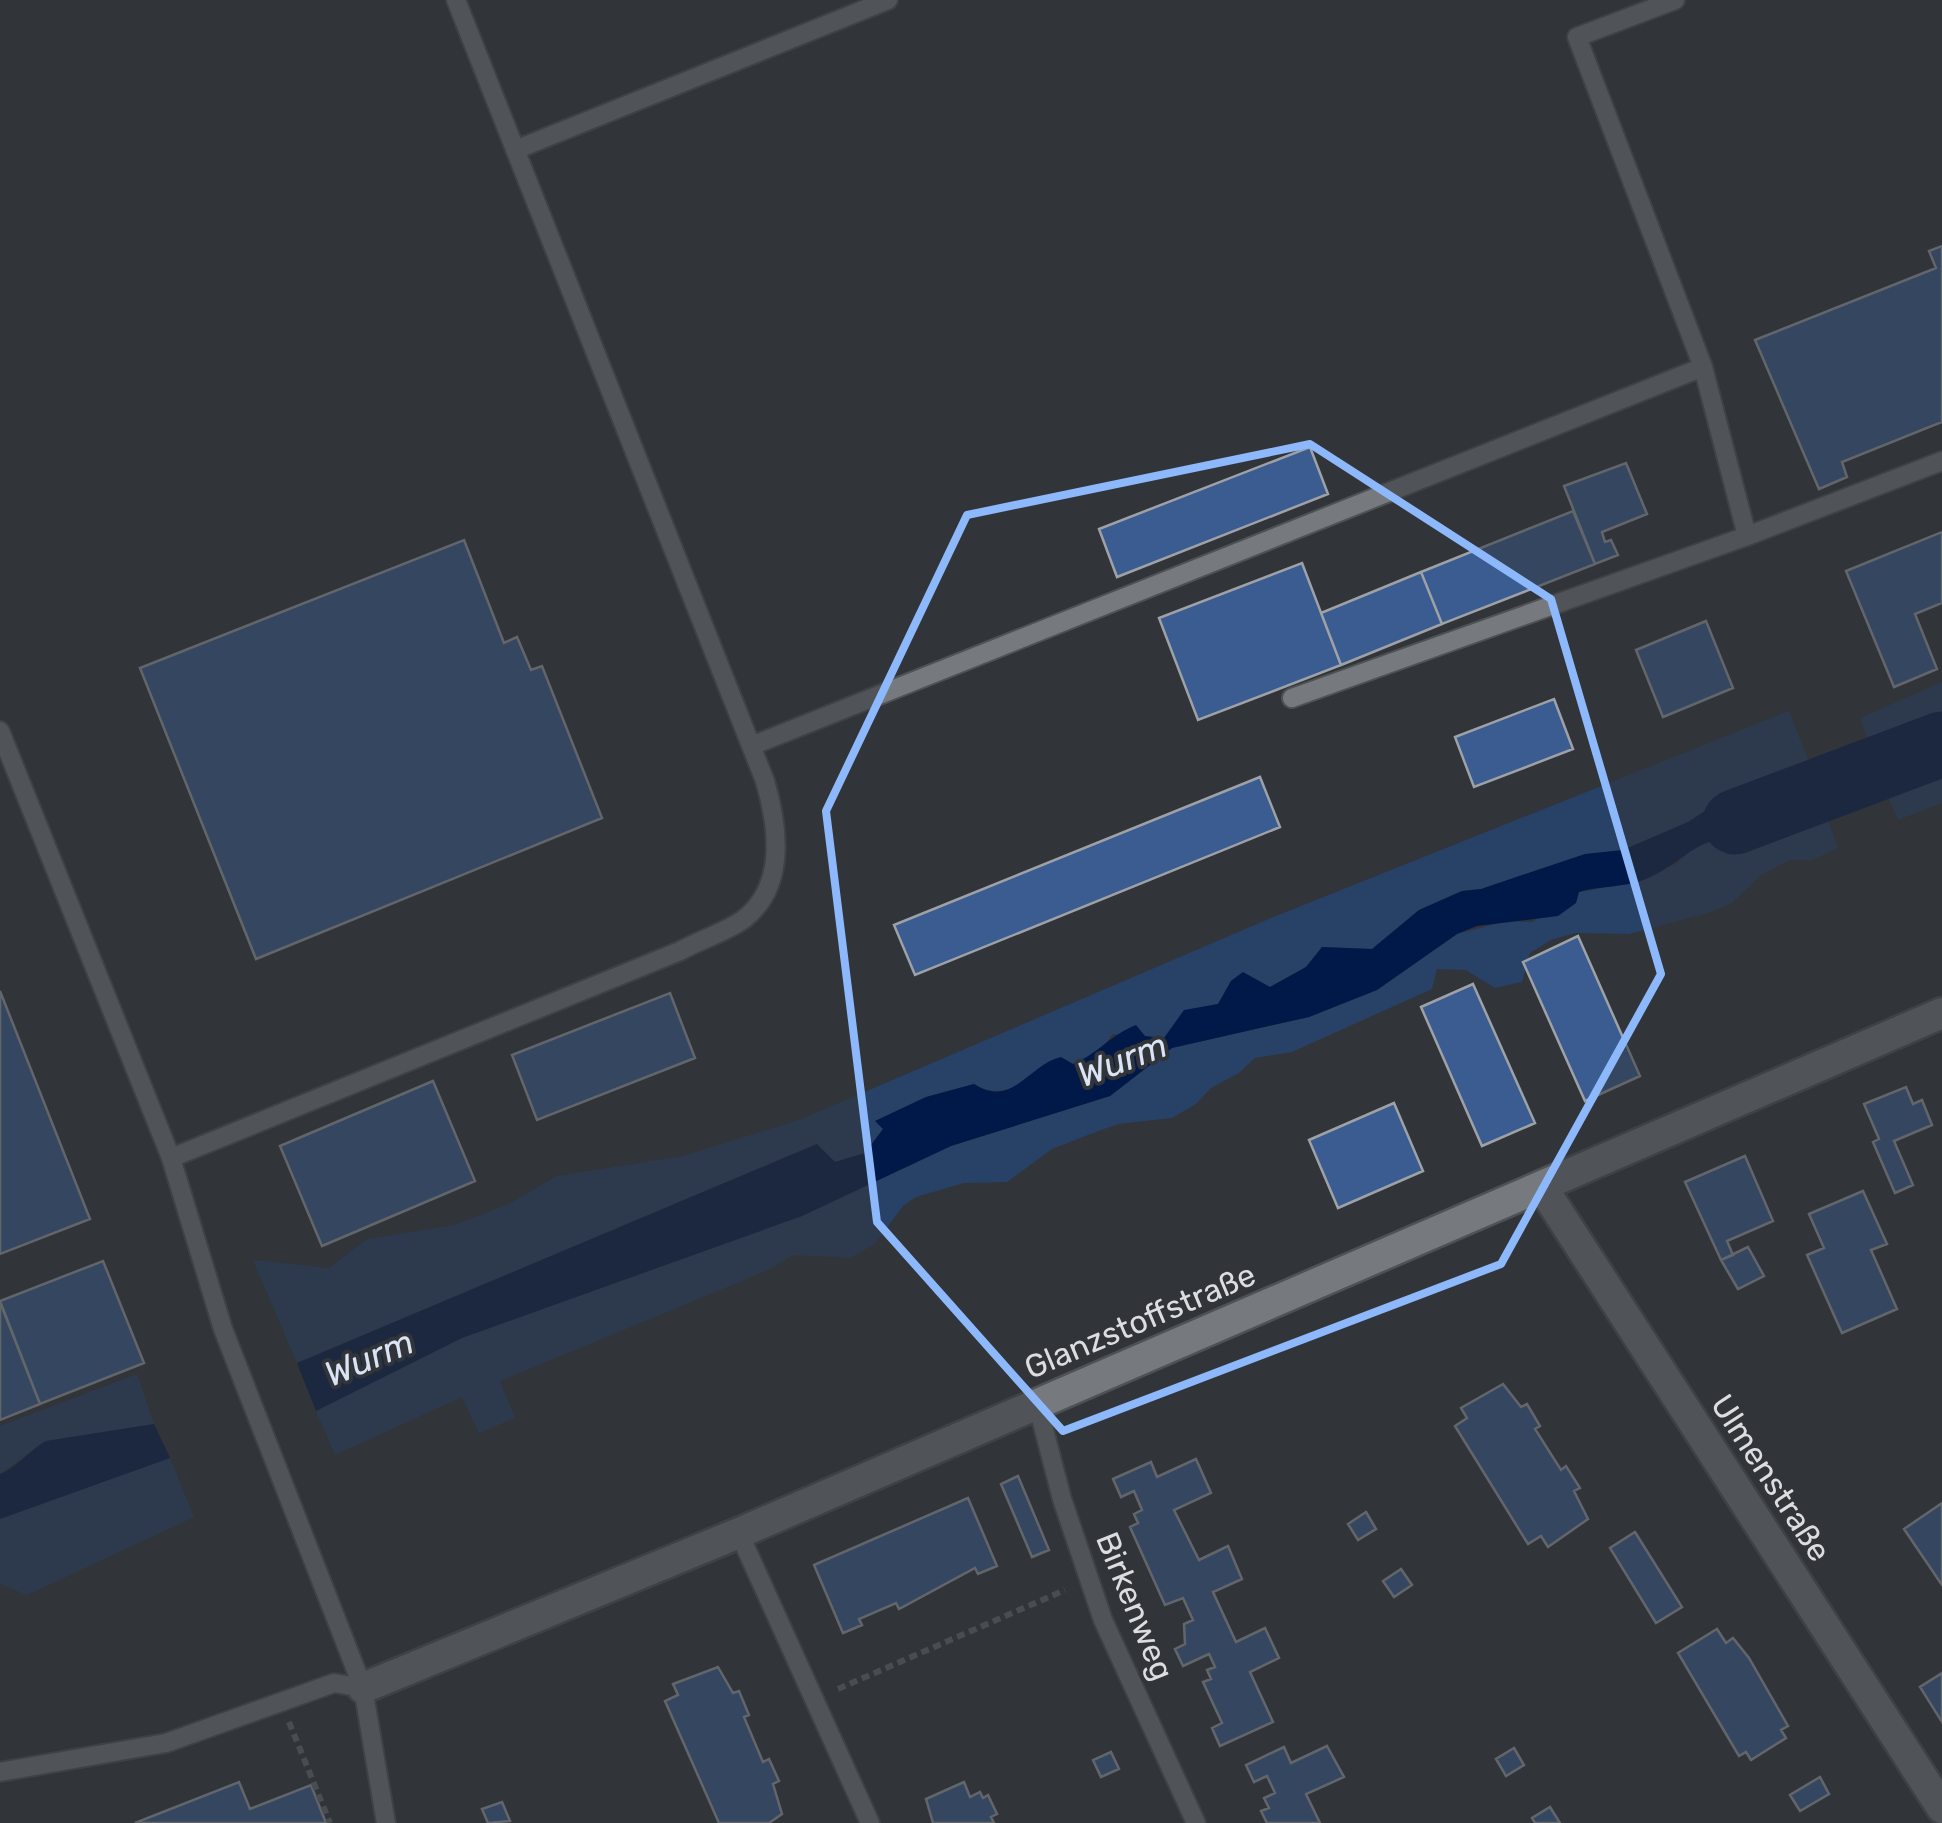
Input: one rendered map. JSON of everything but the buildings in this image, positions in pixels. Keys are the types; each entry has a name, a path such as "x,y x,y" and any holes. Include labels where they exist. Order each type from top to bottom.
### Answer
{"street":[{"name":"Glanzstoffstraße","path":"363,1688 739,1533 1942,1013"},
{"name":"Ulmenstraße","path":"1542,1187 1942,1808"}],"lane":[{"path":"171,1158 680,950 746,918 774,878 777,823 750,746 456,0"},
{"path":"514,150 888,0"},
{"path":"1675,0 1577,37 1703,367 1748,536"},
{"path":"750,746 1703,367"},
{"path":"1292,698 1748,536 1942,461"},
{"path":"0,731 171,1158 223,1328 363,1688 386,1823"},
{"name":"Birkenweg","path":"1037,1403 1103,1620 1196,1823"},
{"path":"739,1533 870,1823"},
{"path":"0,1772 42,1768 166,1743 336,1683 363,1688"}],"path":[{"path":"814,1700 1089,1579"},
{"path":"280,1702 330,1823"}],"highlighted area":[{"path":"1310,444 1551,599 1661,974 1501,1264 1063,1431 877,1222 826,811 967,515"}],"shaded area":[{"path":"1942,682 1942,726 1872,752 1860,718"},
{"path":"1789,711 1809,762 1744,800 1720,801 1688,822 1623,850 1585,854 1481,889 1462,891 1419,910 1372,949 1322,947 1306,967 1270,987 1242,973 1231,981 1218,1004 1180,1020 1164,1038 1113,1034 1096,1055 1073,1064 1061,1058 1009,1089 986,1090 974,1084 926,1097 876,1121 883,1129 865,1153 835,1162 816,1144 297,1363 253,1260 329,1268 367,1239 455,1225 509,1204 557,1176 683,1156 799,1120 1271,918"},
{"path":"1942,758 1942,803 1898,820 1881,781"},
{"path":"1822,803 1838,848 1812,860 1790,860 1761,875 1732,903 1629,934 1575,933 1551,940 1530,953 1522,982 1495,988 1466,970 1437,969 1432,989 1292,1052 1255,1058 1172,1118 1118,1124 1088,1135 1052,1149 1007,1182 964,1183 916,1197 903,1206 875,1244 850,1258 793,1255 768,1270 500,1381 515,1418 479,1433 462,1397 335,1455 316,1411 462,1338 802,1216 951,1146 1110,1096 1172,1048 1309,1017 1377,990 1457,934 1507,921 1532,922 1579,892 1613,886 1677,864 1691,849 1716,840 1755,842 1793,818 1801,804"},
{"path":"137,1374 154,1424 46,1441 0,1474 0,1426"},
{"path":"170,1458 194,1517 27,1595 0,1584 0,1519"}],"water":[{"path":"1942,726 1942,758 1881,781 1872,752"},
{"path":"1809,762 1822,803 1801,805 1789,822 1770,837 1730,837 1706,843 1640,881 1579,892 1576,903 1558,916 1477,926 1457,934 1377,990 1309,1017 1172,1048 1110,1096 951,1146 802,1216 462,1338 316,1411 297,1363 817,1144 835,1162 865,1153 883,1129 875,1121 926,1097 974,1084 988,1090 1010,1088 1050,1061 1061,1057 1073,1064 1082,1060 1136,1025 1145,1036 1164,1038 1184,1010 1218,1004 1231,981 1243,972 1270,987 1306,967 1322,947 1372,949 1419,910 1462,891 1481,889 1585,854 1623,850 1688,822 1720,801 1744,800"},
{"path":"154,1424 170,1458 0,1519 0,1474 46,1441"}],"waterway":[{"name":"Wurm","path":"1735,822 1942,744"}]}
